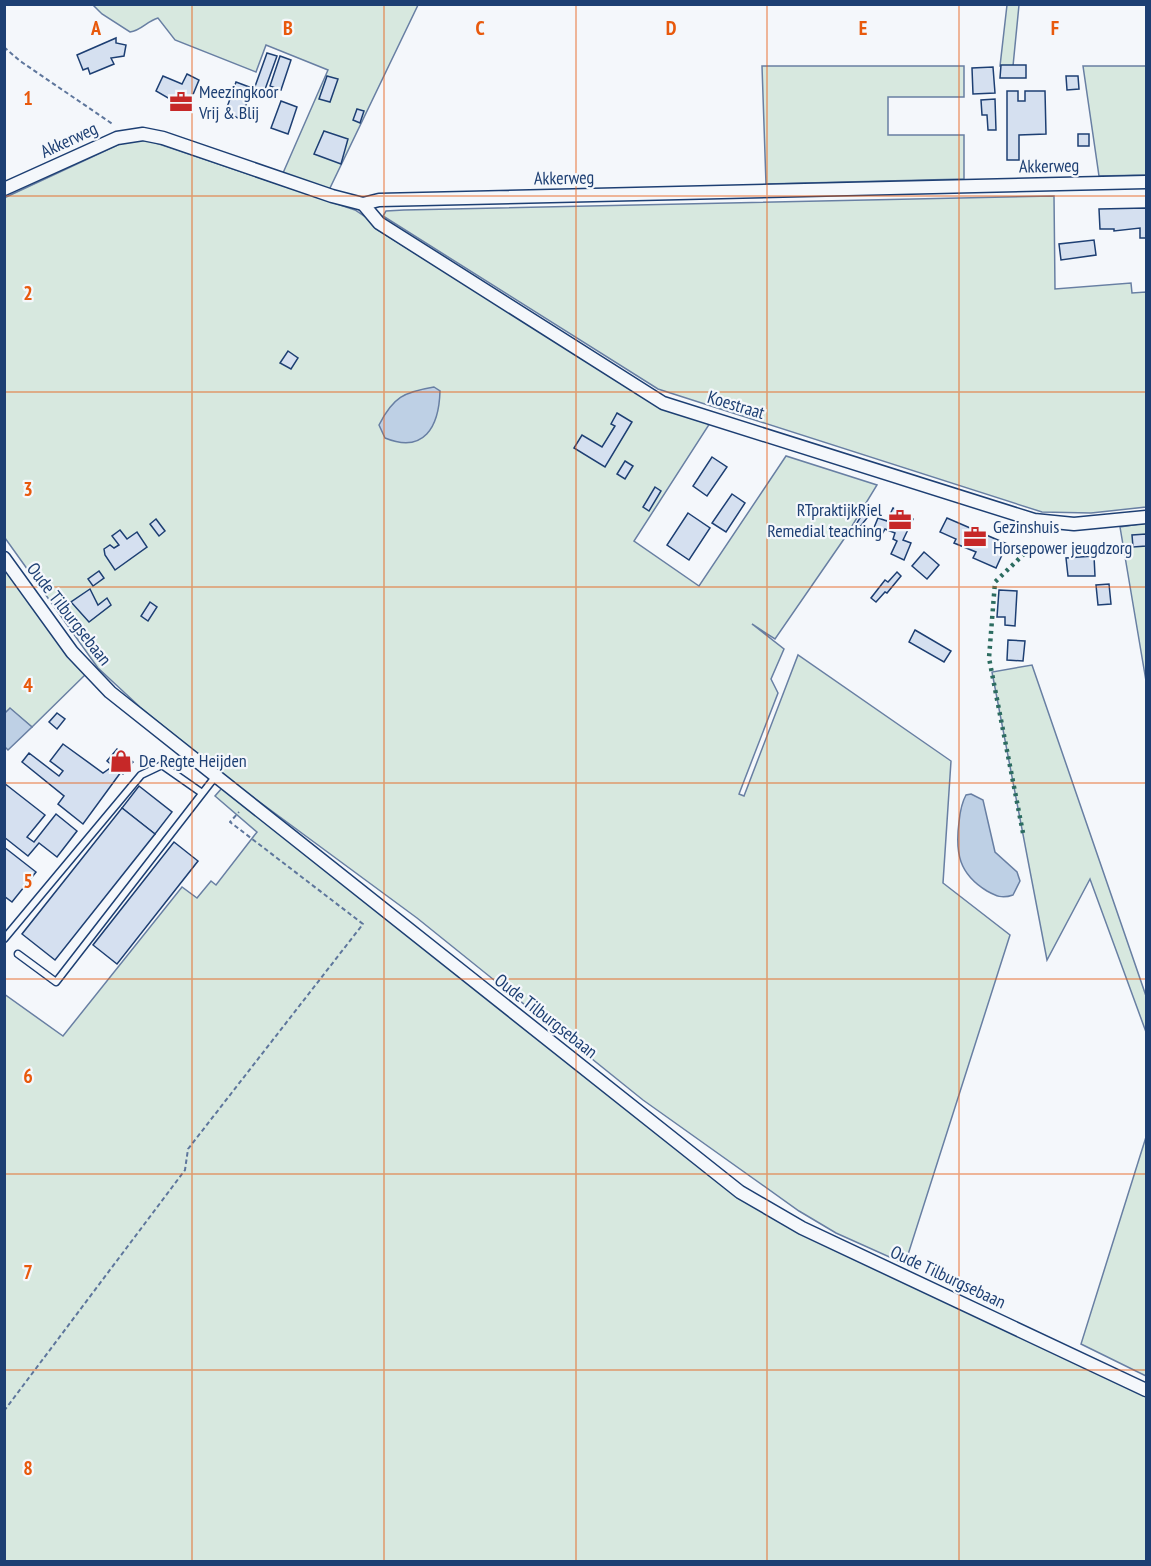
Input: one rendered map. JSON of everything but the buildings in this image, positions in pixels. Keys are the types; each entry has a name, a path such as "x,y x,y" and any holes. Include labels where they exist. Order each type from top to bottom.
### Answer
{"street":[{"name":"Akkerweg","path":"4,189 117,138 129,135 163,138 320,192 363,204 379,200 1146,182"},
{"name":"Koestraat","path":"363,204 379,223 663,403 1034,520 1074,524 1146,518"},
{"name":"Oude Tilburgsebaan","path":"4,558 72,652 98,680 214,777 678,1145 749,1198 812,1232 1146,1390"}],"lane":[{"path":"4,939 141,775 162,765 202,793"},
{"path":"18,954 56,982 214,777"}],"path":[{"path":"4,47 20,61 129,135"},
{"path":"4,1411 185,1170 188,1149 363,924 230,822 247,802"}],"shaded area":[{"path":"93,5 418,5 329,190 283,173 328,70 266,45 256,72 175,40 158,18 130,32 102,14"},
{"path":"1007,5 1019,5 1013,66 1000,66"},
{"path":"762,66 964,66 964,97 888,97 888,135 964,135 964,179 766,184"},
{"path":"1083,66 1146,66 1146,175 1099,176"},
{"path":"150,141 355,210 367,218 376,229 653,401 712,420 634,541 699,586 786,456 877,485 844,539 775,639 752,624 784,649 771,679 778,693 739,794 744,796 798,655 951,761 943,883 1010,935 905,1264 836,1233 799,1211 643,1100 417,918 227,778 140,707 98,668 5,538 4,198 124,142"},
{"path":"1054,196 1055,289 1131,283 1132,293 1146,292 1146,507 1091,513 1042,512 658,389 383,216 386,211 404,210"},
{"path":"1146,523 1146,681 1120,527"},
{"path":"4,563 87,673 32,727 10,709 5,713"},
{"path":"1032,665 1146,996 1146,1032 1090,879 1047,960 992,672"},
{"path":"222,788 733,1191 1146,1393 1146,1561 5,1561 4,994 63,1036 182,887 197,898 211,881 216,885 257,832 215,796"},
{"path":"1146,1137 1146,1376 1081,1344"}],"water":[{"path":"434,387 440,391 439,404 427,434 419,440 410,442 385,438 379,425 389,408 400,397"},
{"path":"10,708 32,727 8,750 5,747 5,713"},
{"path":"971,794 983,800 995,852 1017,872 1020,881 1013,895 999,896 987,891 970,877 961,862 958,843 960,815 966,795"}],"hedge":[{"path":"1023,833 989,658 995,582 1024,554"}],"place":[{"name":"Meezingkoor Vrij & Blij","path":"181,102"},
{"name":"RTpraktijkRiel Remedial teaching","path":"900,520"},
{"name":"Gezinshuis Horsepower jeugdzorg","path":"975,537"},
{"name":"De Regte Heijden","path":"121,761"}]}
